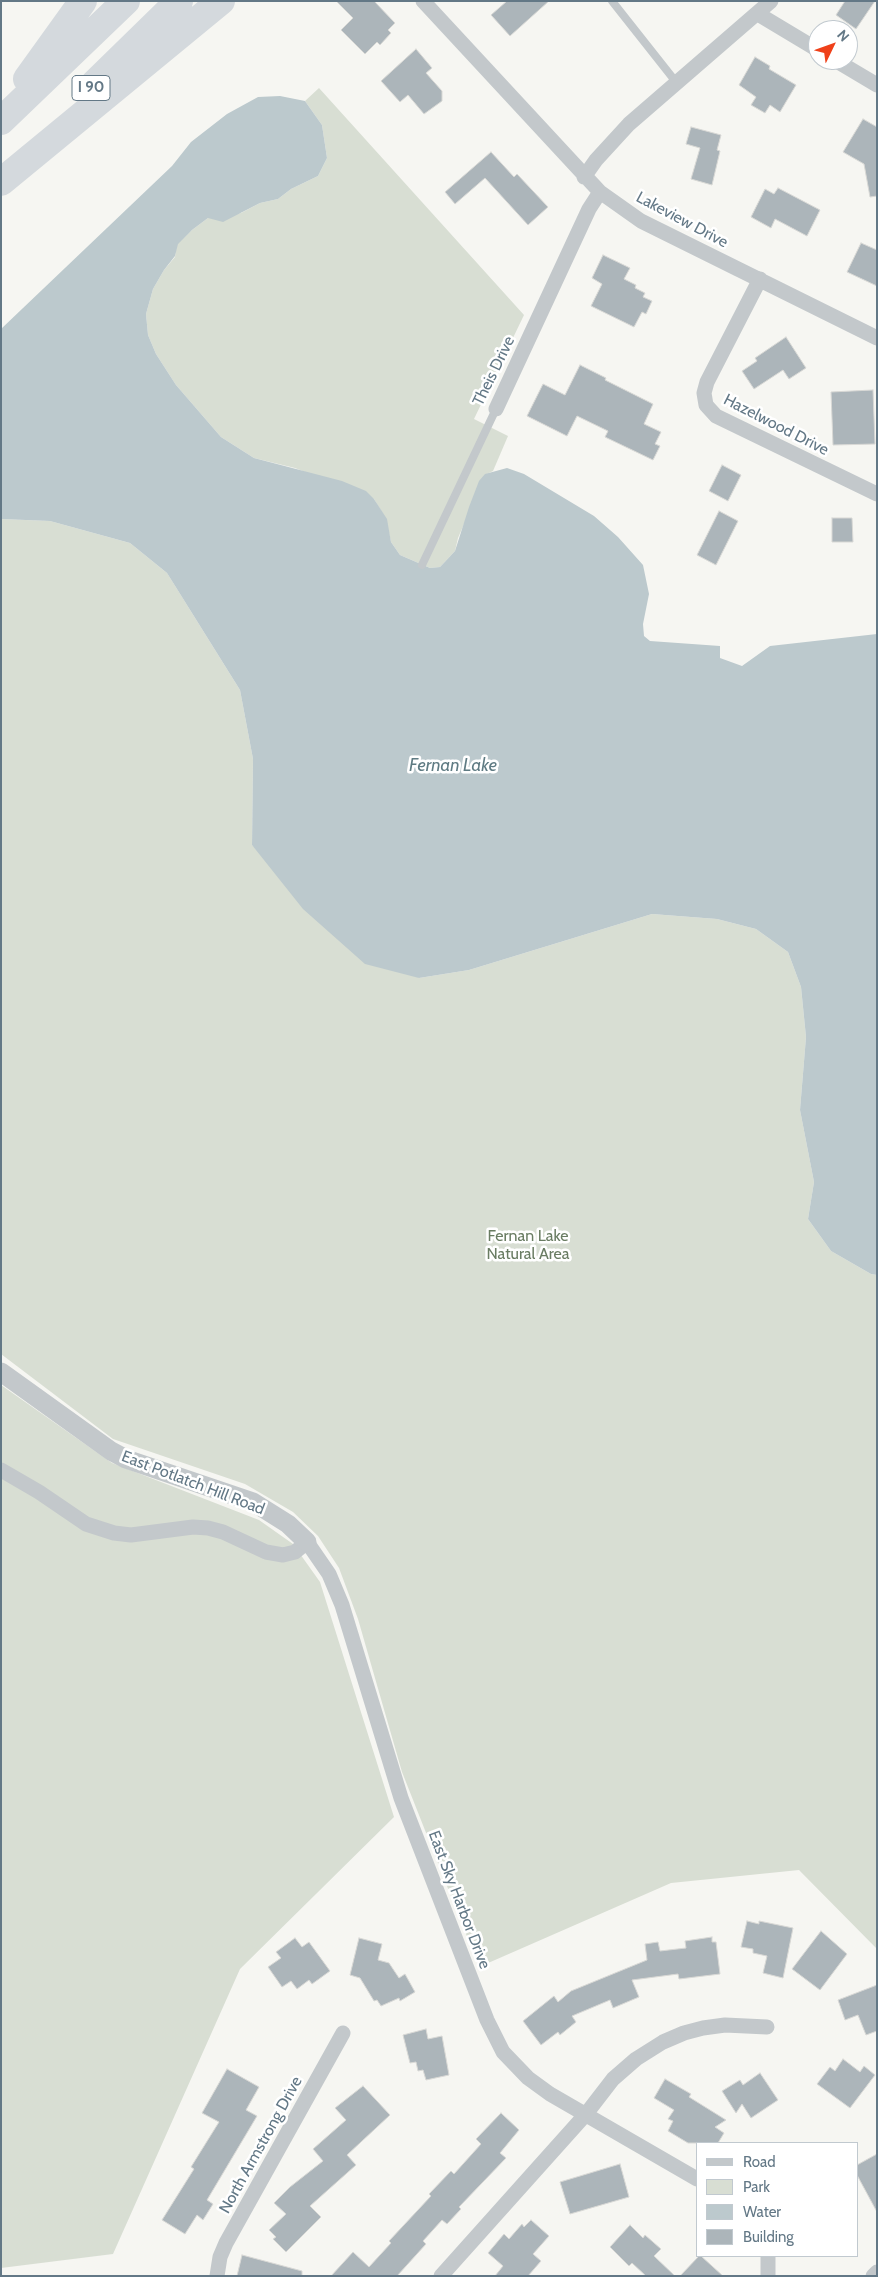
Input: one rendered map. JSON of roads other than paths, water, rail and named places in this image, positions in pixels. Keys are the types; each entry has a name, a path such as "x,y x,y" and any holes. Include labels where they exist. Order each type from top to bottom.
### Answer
{"highway":[{"path":"1,114 83,1"},
{"name":"I 90","path":"1,121 126,1"},
{"name":"I 90","path":"1,174 179,1"},
{"path":"1,182 221,1"}],"street":[{"name":"Lakeview Drive","path":"423,1 584,177 600,192 642,221 877,338"},
{"path":"584,177 596,160 629,124 771,1"},
{"path":"758,14 808,44"},
{"path":"852,70 877,85"},
{"name":"Theis Drive","path":"496,408 589,209 600,192"},
{"name":"Hazelwood Drive","path":"760,279 707,382 704,393 706,405 712,413 725,421 877,494"},
{"name":"East Potlatch Hill Road","path":"1,1372 111,1451 146,1466 253,1502 288,1524 307,1542"},
{"path":"1,1470 39,1492 80,1521 114,1533 131,1535 193,1527 208,1528 223,1532 266,1552 283,1555 295,1552 307,1542"},
{"name":"East Sky Harbor Drive","path":"307,1542 329,1574 342,1605 391,1770 495,2039 508,2059 528,2078 696,2178"},
{"path":"441,2276 586,2114 614,2079 636,2059 663,2042 684,2033 718,2026 767,2027"},
{"name":"North Armstrong Drive","path":"216,2276 220,2257 226,2243 343,2033"},
{"path":"768,2257 768,2276"},
{"path":"873,2276 877,2272"}],"lane":[{"path":"612,1 676,82"},
{"name":"Theis Drive","path":"422,565 496,408"}],"water":[{"name":"Fernan Lake","path":"280,96 305,101 322,125 327,158 318,176 291,189 278,199 260,203 223,222 208,218 192,230 178,244 175,256 153,289 146,314 148,335 156,354 176,385 221,437 254,458 342,481 366,491 374,499 387,519 391,542 400,555 430,568 440,567 455,551 479,481 485,474 507,468 524,474 594,516 618,537 643,565 649,594 643,624 644,636 650,641 720,646 720,658 742,666 770,646 877,634 877,1275 871,1274 831,1251 808,1219 814,1182 800,1110 806,1037 801,987 788,952 756,929 717,919 652,914 469,970 419,978 365,964 303,909 252,845 253,759 240,690 167,573 130,543 50,521 1,519 1,329 172,166 191,142 227,114 258,97"}],"park label":[{"name":"Fernan Lake Natural Area","path":"528,1245"}]}
